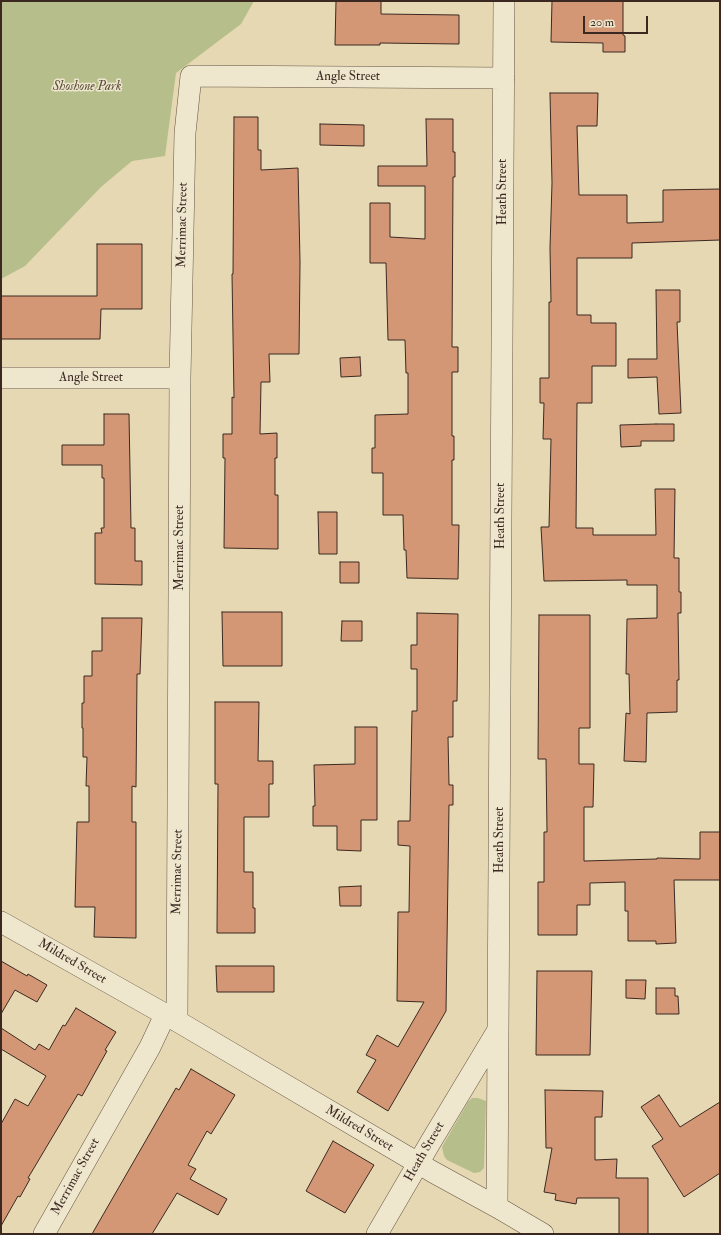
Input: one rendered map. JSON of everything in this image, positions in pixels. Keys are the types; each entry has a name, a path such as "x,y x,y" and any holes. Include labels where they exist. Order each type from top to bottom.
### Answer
{"street":[{"name":"Heath Street","path":"498,1207 504,1"},
{"name":"Angle Street","path":"191,76 504,78"},
{"name":"Merrimac Street","path":"44,1234 150,1047 171,1018 185,132 191,76"},
{"name":"Angle Street","path":"1,378 180,378"},
{"name":"Mildred Street","path":"1,922 171,1018 418,1163 498,1207 543,1234"},
{"name":"Heath Street","path":"377,1234 498,1030"}],"green space":[{"name":"Shoshone Park","path":"1,1 254,1 241,24 176,73 165,156 132,161 101,187 25,266 1,279"},
{"path":"472,1098 478,1098 486,1101 484,1168 480,1172 474,1173 447,1160 444,1156 442,1147 468,1102"}],"building":[{"path":"336,1 381,1 381,14 459,15 459,44 380,43 380,45 335,45"},
{"path":"552,1 623,1 623,35 625,36 625,52 603,52 603,43 551,42"},
{"path":"550,93 598,93 597,126 577,126 579,195 627,195 627,223 663,222 663,190 720,189 720,240 632,243 632,258 577,258 577,315 591,315 591,323 616,323 616,366 592,366 592,403 577,403 576,528 593,528 593,535 656,535 655,489 675,489 674,558 679,558 679,592 681,592 681,613 678,613 679,680 677,680 677,712 647,713 646,762 624,761 626,713 630,714 629,674 626,674 627,619 657,618 657,585 627,585 627,580 544,581 541,527 549,527 551,439 543,439 544,403 540,403 540,378 549,378 552,183"},
{"path":"234,117 258,117 258,150 261,150 261,170 298,168 300,262 299,354 269,354 270,382 261,382 260,434 277,433 275,495 278,495 278,549 224,548 225,458 223,458 223,434 232,434 232,397 234,398 232,274"},
{"path":"426,119 453,119 455,177 453,177 452,347 458,347 458,372 452,372 452,436 454,436 454,460 452,460 452,525 459,525 458,579 407,578 406,550 404,550 403,515 383,515 383,473 372,473 372,448 375,448 375,415 408,414 408,373 406,373 405,340 388,340 386,263 370,263 370,203 390,203 390,237 425,239 425,186 378,186 378,166 427,166"},
{"path":"320,124 364,125 364,146 320,145"},
{"path":"97,244 142,244 142,309 101,309 100,339 1,339 1,296 97,296"},
{"path":"656,290 680,290 680,322 677,322 681,413 659,414 657,377 628,378 628,359 657,359"},
{"path":"360,357 361,376 341,377 340,358"},
{"path":"104,414 129,414 131,528 135,528 135,561 142,561 142,585 95,584 95,533 102,533 101,528 104,528 104,478 102,478 102,465 62,465 62,445 104,445"},
{"path":"674,424 674,441 641,441 641,446 621,447 620,425"},
{"path":"318,512 337,512 337,554 319,554"},
{"path":"340,562 359,562 359,583 340,583"},
{"path":"222,612 282,612 282,666 223,666"},
{"path":"417,613 458,614 457,701 453,701 453,737 448,737 449,785 453,785 453,805 449,805 446,1011 388,1111 357,1092 376,1060 366,1055 377,1035 398,1047 424,1002 397,1001 398,912 409,912 410,846 398,845 398,821 410,821 412,711 417,711 417,669 411,669 411,645 417,645"},
{"path":"539,615 590,615 590,728 579,728 579,764 594,764 593,807 584,807 584,861 657,858 700,859 700,832 720,832 720,880 674,880 676,943 656,944 656,941 628,941 628,911 625,911 625,882 590,883 590,905 577,905 577,935 538,935 538,882 544,882 544,832 547,832 546,759 538,759"},
{"path":"102,618 142,618 140,674 137,674 136,787 132,786 132,822 136,822 136,938 94,937 95,907 75,907 77,822 89,822 89,786 86,786 87,757 83,757 82,728 84,676 92,676 92,651 102,651"},
{"path":"342,621 362,621 362,641 341,641"},
{"path":"215,702 259,702 258,761 273,761 273,784 269,784 269,817 244,817 244,872 253,872 255,933 217,933 218,784 215,784"},
{"path":"355,727 377,727 377,820 361,820 361,851 337,850 337,826 313,826 313,806 315,806 314,765 355,764"},
{"path":"361,886 361,906 340,906 339,887"},
{"path":"1,961 27,976 28,974 47,985 37,1002 15,990 1,1014"},
{"path":"216,966 274,966 274,992 217,992"},
{"path":"537,971 592,971 590,1055 536,1055"},
{"path":"626,980 646,980 645,999 626,998"},
{"path":"656,988 675,988 675,996 678,996 679,1014 656,1014"},
{"path":"76,1008 116,1032 105,1050 107,1051 82,1096 78,1094 28,1178 30,1179 20,1197 18,1196 1,1226 1,1124 15,1099 28,1106 46,1076 1,1049 1,1028 35,1050 39,1044 49,1050 63,1025 65,1026"},
{"path":"191,1069 235,1095 211,1134 207,1131 188,1165 196,1169 190,1179 227,1199 218,1215 177,1193 152,1234 92,1234 176,1088 179,1090"},
{"path":"545,1090 603,1091 602,1117 595,1117 595,1160 617,1159 616,1178 648,1178 648,1234 619,1234 619,1198 577,1198 576,1204 555,1200 556,1194 544,1192 552,1148 546,1148"},
{"path":"659,1095 680,1127 720,1102 720,1173 684,1197 652,1146 663,1139 641,1107"},
{"path":"333,1141 374,1165 345,1213 306,1191"}]}
